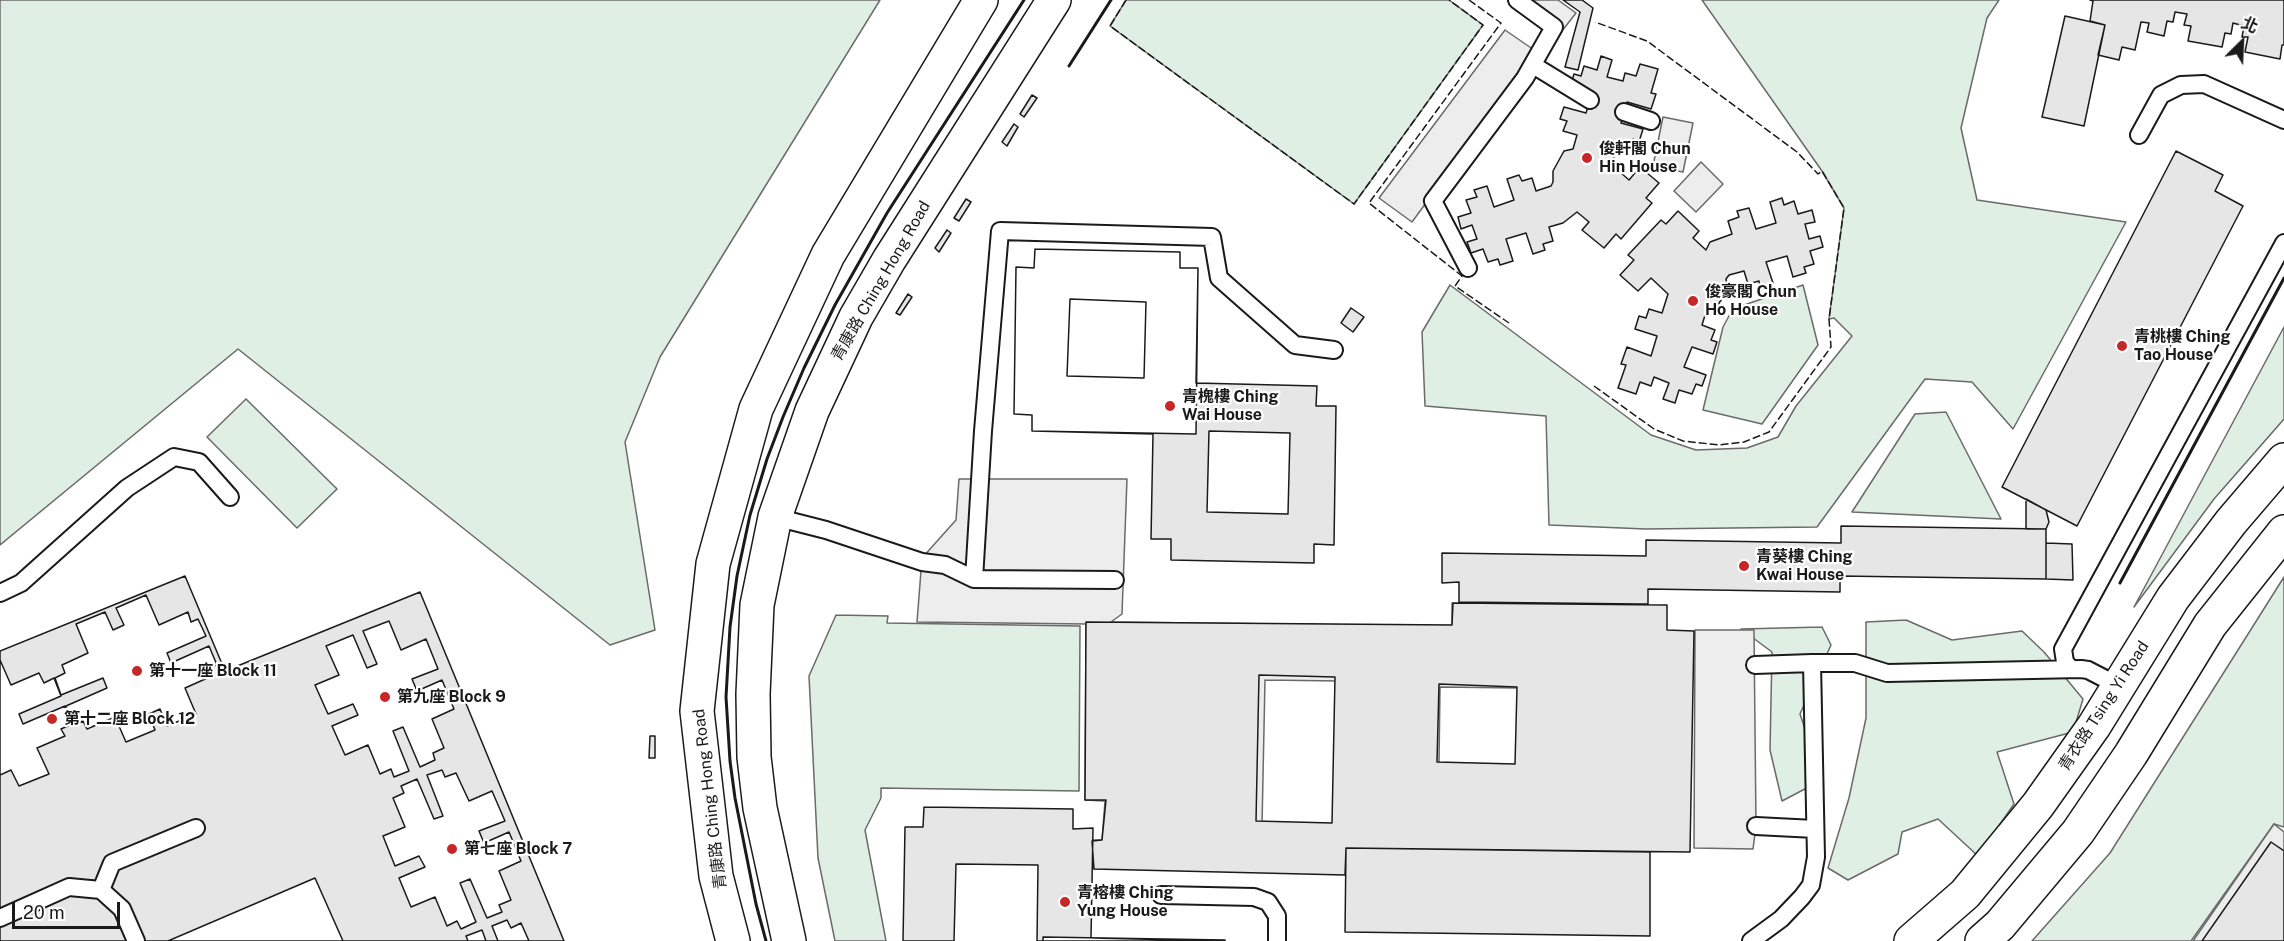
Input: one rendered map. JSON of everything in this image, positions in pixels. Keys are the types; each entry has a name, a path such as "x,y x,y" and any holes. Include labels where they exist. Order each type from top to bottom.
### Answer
{"main road":[{"name":"青康路 Ching Hong Road","path":"733,941 716,876 698,711 713,564 756,409 828,255 981,0"},
{"name":"青康路 Ching Hong Road","path":"789,941 760,808 754,757 753,694 757,605 775,517 812,411 856,317 889,260 1054,0"},
{"name":"青衣路 Tsing Yi Road","path":"1911,941 1965,894 2038,806 2119,686 2173,598 2231,522 2284,460"},
{"path":"1983,941 2000,925 2078,832 2131,753 2210,625 2284,532"}],"lane":[{"path":"1468,268 1433,201 1533,65 1554,27 1517,0"},
{"path":"1533,65 1590,100"},
{"path":"2139,135 2161,95 2181,85 2204,84 2284,120"},
{"path":"1624,112 1651,121"},
{"path":"974,579 983,431 1000,231 1212,237 1219,278 1295,345 1335,350"},
{"path":"2071,669 2065,662 2063,649 2284,243"},
{"path":"0,593 21,583 127,488 174,457 199,462 230,497"},
{"path":"775,517 826,530 922,562 945,565 974,579 1115,580"},
{"path":"1751,941 1781,919 1810,885 1816,857 1812,663"},
{"path":"1755,665 1855,663 1887,672 2071,669 2088,670 2119,686"},
{"path":"1756,826 1815,829"},
{"path":"100,890 111,863 196,828"},
{"path":"0,918 69,887 100,890 122,909 136,941"},
{"path":"1161,895 1254,897 1268,902 1277,916 1277,941"}],"green space":[{"path":"0,0 880,0 660,357 625,442 655,630 610,645 238,349 0,545"},
{"path":"1126,0 1449,0 1483,25 1354,204 1110,26"},
{"path":"1702,0 1999,0 1987,18 1961,128 1977,200 2126,222 2013,429 1972,382 1925,379 1817,527 1646,529 1549,525 1546,416 1425,406 1422,332 1450,285 1651,435 1696,450 1747,448 1778,437 1796,406 1852,336 1834,318 1829,319 1844,208 1822,171"},
{"path":"1803,285 1818,345 1762,424 1703,410 1723,327 1730,314 1744,305"},
{"path":"2284,327 2284,419 2214,499 2134,607"},
{"path":"246,399 337,489 297,528 207,437"},
{"path":"1946,412 2001,519 1852,512 1915,414"},
{"path":"2284,577 2284,827 2274,824 2191,941 2032,941 2110,853"},
{"path":"836,615 888,616 887,623 1080,626 1079,791 881,788 881,798 865,830 886,941 835,941 818,858 809,676"},
{"path":"1906,620 1952,640 2022,631 2044,652 2083,699 2073,732 1997,752 2014,804 1978,856 1938,819 1902,832 1898,854 1848,880 1828,868 1849,798 1866,718 1866,622"},
{"path":"1822,627 1831,645 1800,714 1822,780 1782,801 1770,750 1772,652 1741,629"}],"shaded area":[{"path":"1519,0 1558,0 1576,13 1562,31"},
{"path":"1505,30 1537,52 1412,222 1379,198"},
{"path":"1663,117 1693,123 1683,172 1653,166"},
{"path":"1701,162 1723,184 1696,212 1674,191"},
{"path":"959,479 1127,479 1122,614 1111,622 1452,626 1452,603 1605,603 1601,851 1346,847 1094,869 1093,840 1102,840 1105,801 1085,800 1086,624 917,622 922,558 956,520","holes":["1265,680 1340,681 1338,827 1262,825","1440,687 1518,688 1517,766 1439,764"]},
{"path":"1695,630 1754,630 1756,826 1753,849 1694,848"},
{"path":"2274,824 2284,832 2284,941 2193,941"}],"building":[{"path":"1563,0 1582,0 1593,8 1578,70 1565,67 1580,12"},
{"path":"2090,0 2284,0 2284,45 2282,45 2280,59 2245,52 2248,37 2242,37 2244,26 2233,23 2231,34 2225,33 2222,47 2188,41 2191,26 2184,25 2187,14 2175,12 2173,22 2167,21 2164,36 2147,32 2149,23 2141,22 2135,50 2122,47 2119,60 2098,55 2105,25 2090,21 2093,1"},
{"path":"2065,16 2105,25 2084,126 2042,117"},
{"name":"俊軒閣 Chun Hin House","path":"1601,56 1612,60 1607,77 1623,81 1625,73 1636,76 1640,64 1658,69 1651,93 1656,94 1651,109 1627,102 1621,123 1643,129 1639,142 1633,139 1630,150 1617,146 1612,165 1629,180 1640,167 1659,183 1646,198 1652,203 1621,239 1616,234 1604,248 1582,230 1589,222 1577,212 1563,223 1549,227 1553,241 1543,244 1545,250 1533,254 1526,233 1506,239 1513,261 1500,265 1498,259 1488,262 1483,249 1471,253 1467,242 1477,239 1472,225 1461,229 1458,217 1471,213 1466,200 1477,197 1474,190 1487,186 1494,207 1514,200 1507,179 1519,175 1522,181 1532,178 1536,191 1551,186 1553,171 1564,151 1573,149 1577,135 1563,131 1567,121 1560,119 1564,107 1586,113 1592,93 1570,87 1574,74 1581,76 1584,66 1597,70"},
{"path":"1032,95 1037,98 1024,117 1020,114"},
{"path":"1014,124 1018,127 1007,146 1002,142"},
{"name":"青桃樓 Ching Tao House","path":"2176,151 2223,175 2215,191 2243,206 2077,526 2002,487"},
{"name":"俊豪閣 Chun Ho House","path":"1782,198 1784,205 1794,201 1798,214 1812,210 1815,222 1805,224 1809,239 1820,236 1823,247 1810,251 1814,264 1804,267 1806,273 1793,277 1787,256 1766,262 1773,283 1760,287 1759,281 1748,284 1744,271 1729,275 1726,279 1728,290 1715,309 1706,312 1702,325 1715,330 1711,340 1717,342 1713,354 1692,347 1684,367 1706,375 1702,386 1696,384 1692,394 1679,390 1675,403 1663,399 1669,383 1654,377 1651,386 1640,382 1636,394 1618,388 1626,365 1621,364 1627,347 1651,356 1657,336 1635,329 1639,316 1646,318 1649,309 1662,313 1668,294 1651,278 1638,291 1620,275 1634,260 1628,255 1661,220 1666,224 1678,211 1699,231 1693,238 1706,250 1710,242 1732,234 1728,221 1739,217 1737,211 1749,208 1756,229 1776,223 1770,202"},
{"path":"966,199 971,202 959,221 954,218"},
{"path":"947,230 951,233 939,252 935,248"},
{"path":"1035,249 1180,252 1180,268 1198,268 1196,434 1032,431 1032,415 1014,414 1016,267 1034,268","holes":["1070,299 1146,302 1144,378 1067,376"]},
{"name":"青槐樓 Ching Wai House","path":"1035,249 1180,252 1180,268 1198,268 1196,383 1317,386 1316,406 1336,406 1334,545 1314,544 1314,563 1171,560 1171,539 1151,539 1153,434 1032,431 1032,415 1014,414 1016,267 1034,268","holes":["1070,299 1146,302 1144,378 1067,376","1209,431 1290,433 1288,514 1207,512"]},
{"path":"908,294 912,297 900,315 896,313"},
{"path":"1351,308 1364,317 1353,332 1341,323"},
{"path":"2026,499 2046,510 2049,522 2046,529 2026,529"},
{"name":"青葵樓 Ching Kwai House","path":"1841,526 2046,529 2046,579 1840,576 1840,592 1648,589 1648,604 1459,602 1459,582 1442,583 1442,553 1646,556 1646,540 1841,543"},
{"path":"2046,543 2072,544 2073,580 2046,579"},
{"path":"185,576 225,671 420,592 564,941 0,941 0,651"},
{"name":"第十一座 Block 11","path":"146,595 159,625 188,612 191,622 198,619 206,636 167,653 171,663 209,646 217,665 209,668 212,676 185,688 196,714 167,726 160,709 149,714 155,730 126,742 115,717 87,729 83,721 74,725 66,706 107,688 103,678 61,695 55,678 65,673 62,665 88,653 76,624 105,612 113,630 124,625 116,608"},
{"path":"1453,603 1667,605 1667,630 1694,631 1690,852 1346,848 1345,875 1094,869 1092,841 1102,840 1106,800 1085,800 1086,622 1452,625","holes":["1259,675 1335,677 1332,823 1256,821","1439,684 1517,687 1515,764 1437,762"]},
{"name":"第九座 Block 9","path":"389,621 401,650 426,639 438,669 412,679 417,691 442,680 454,709 432,719 444,748 433,753 435,760 420,767 403,727 393,731 409,771 394,777 391,769 380,774 368,745 345,755 332,726 358,715 353,704 328,714 315,685 339,675 326,646 353,635 367,668 377,664 363,631"},
{"name":"第十二座 Block 12","path":"0,660 11,685 39,673 44,683 54,678 61,696 19,714 23,724 65,706 72,724 61,729 65,736 37,748 49,774 19,786 11,770 0,775"},
{"path":"650,736 655,736 655,758 649,758"},
{"name":"第七座 Block 7","path":"442,770 445,777 456,773 469,801 492,791 505,821 479,831 484,843 509,832 521,861 499,871 511,900 499,905 502,912 487,918 470,879 460,883 476,922 461,929 457,921 447,926 435,897 411,907 399,878 425,867 419,856 395,866 383,836 405,827 393,798 404,793 401,786 417,779 434,819 443,816 427,775"},
{"name":"青榕樓 Ching Yung House","path":"924,807 1073,809 1073,829 1093,828 1091,938 1225,941 1037,941 1038,865 956,864 954,941 903,941 905,827 923,827"},
{"path":"2271,842 2284,851 2284,941 2202,941"},
{"path":"1346,848 1650,852 1650,936 1345,932"},
{"path":"315,878 343,941 168,941"},
{"path":"507,920 511,928 521,923 529,941 498,941 492,926"},
{"path":"482,930 486,941 468,941 466,936"},
{"path":"1043,937 1225,940 1225,941 1043,941"}],"fence":[{"path":"1126,0 1110,26 1354,204 1483,25 1449,0"},
{"path":"1469,0 1501,23 1369,203 1462,276 1455,286 1509,323"},
{"path":"1594,386 1654,429 1683,441 1719,445 1744,442 1769,432 1831,347 1829,319 1844,208 1822,171 1818,174 1797,152 1647,41 1595,22"}],"wall":[{"path":"766,941 756,904 735,798 726,697 730,627 737,576 750,515 783,417 835,305 887,213 1024,0"},
{"path":"1069,66 1111,0"},
{"path":"2120,583 2284,278"}],"place":[{"name":"俊軒閣 Chun Hin House","path":"1587,158"},
{"name":"俊豪閣 Chun Ho House","path":"1693,301"},
{"name":"青桃樓 Ching Tao House","path":"2122,346"},
{"name":"青槐樓 Ching Wai House","path":"1170,406"},
{"name":"青葵樓 Ching Kwai House","path":"1744,566"},
{"name":"第十一座 Block 11","path":"137,671"},
{"name":"第九座 Block 9","path":"385,697"},
{"name":"第十二座 Block 12","path":"52,719"},
{"name":"第七座 Block 7","path":"452,849"},
{"name":"青榕樓 Ching Yung House","path":"1065,902"}]}
